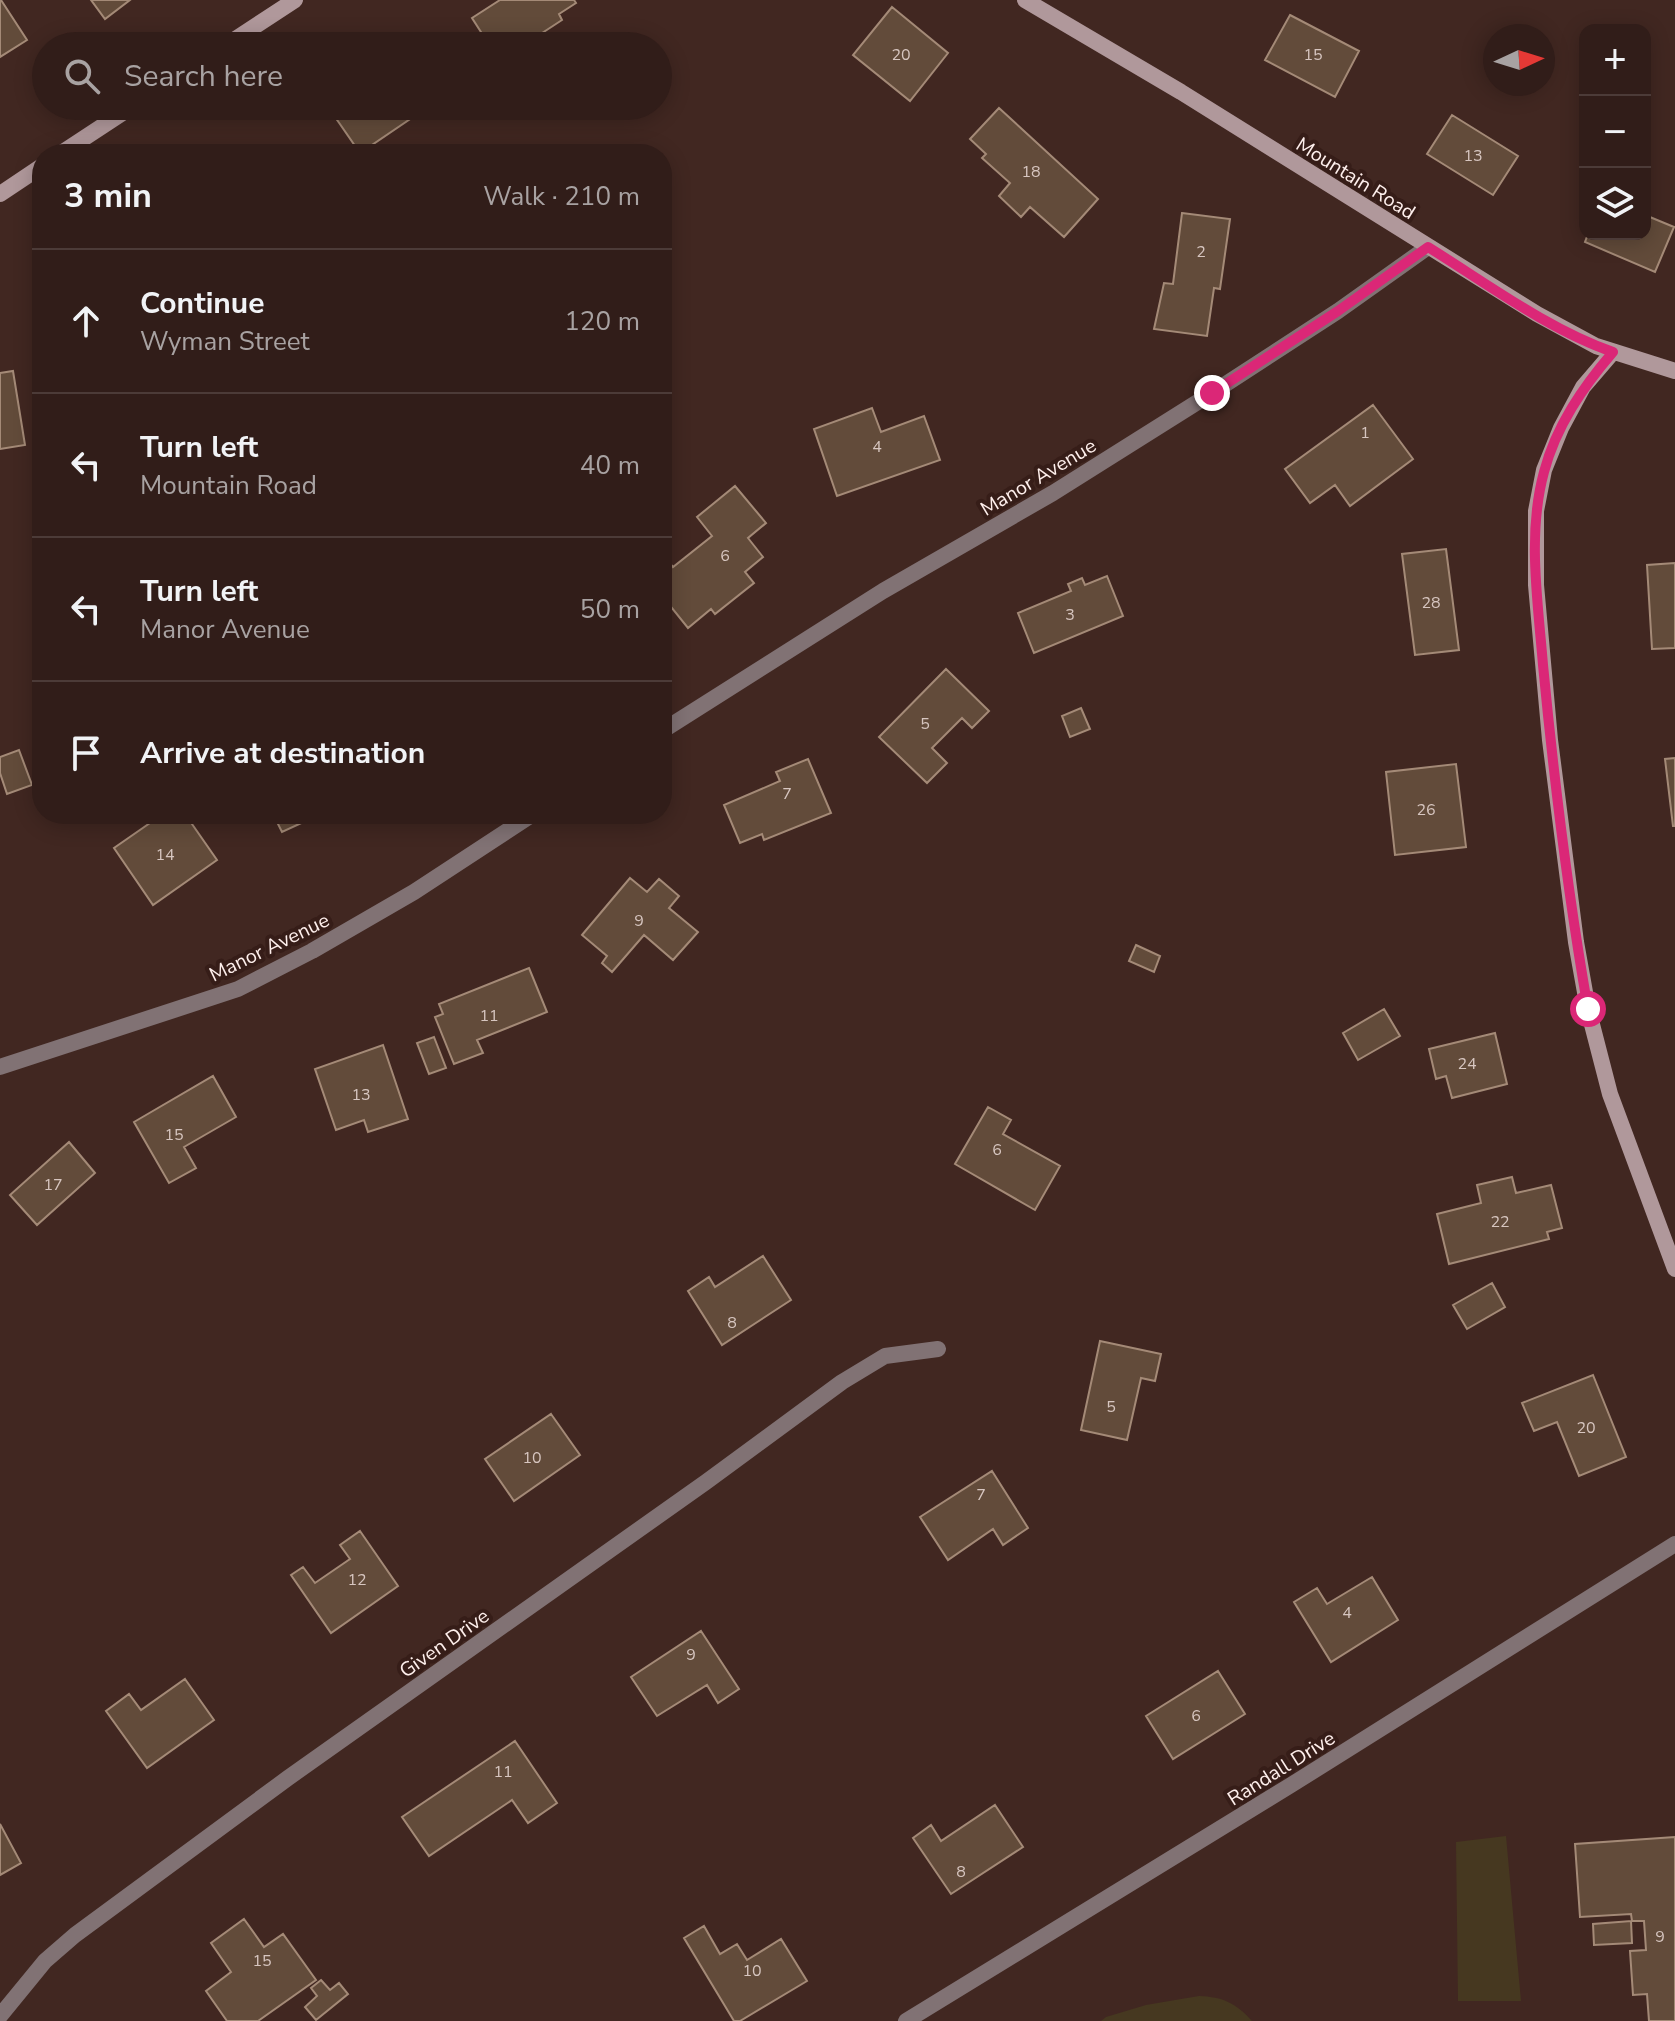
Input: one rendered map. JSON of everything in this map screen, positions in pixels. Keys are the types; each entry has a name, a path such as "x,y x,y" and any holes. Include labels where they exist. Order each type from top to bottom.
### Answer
{"street":[{"path":"246,32 295,0"},
{"name":"Mountain Road","path":"1025,0 1181,92 1537,314 1596,346 1675,371"},
{"path":"75,144 112,120"},
{"path":"0,194 32,173"},
{"name":"Manor Avenue","path":"672,725 883,591 1053,493 1212,393 1338,311 1428,247"},
{"path":"1613,352 1583,387 1561,428 1544,470 1536,511 1536,585 1550,740 1576,942 1588,1009 1610,1094 1675,1269"},
{"name":"Manor Avenue","path":"0,1067 238,989 312,951 414,892 518,824"},
{"name":"Given Drive","path":"0,2016 45,1961 75,1935 288,1778 842,1382 885,1356 938,1349"},
{"name":"Randall Drive","path":"906,2021 1278,1794 1675,1544"}],"shaded area":[{"path":"1506,1836 1521,2001 1458,2001 1456,1842"},
{"path":"1199,1996 1228,2002 1252,2021 1101,2021 1146,2005"}],"building":[{"path":"91,0 130,0 105,19"},
{"path":"500,0 574,0 576,3 559,14 562,20 544,32 481,32 472,18"},
{"path":"0,1 27,40 0,57"},
{"path":"892,7 948,53 910,101 853,55"},
{"path":"1290,15 1359,51 1335,97 1265,60"},
{"path":"999,108 1098,199 1064,237 1030,207 1021,217 999,196 1010,183 982,158 986,154 970,139"},
{"path":"1452,115 1518,156 1493,195 1427,154"},
{"path":"337,120 409,120 373,144 354,144"},
{"path":"1182,213 1230,219 1220,289 1214,288 1207,336 1154,329 1164,283 1173,284"},
{"path":"1651,217 1674,227 1655,272 1585,242 1651,240"},
{"path":"13,371 25,445 0,449 0,373"},
{"path":"1373,405 1413,459 1350,506 1335,485 1310,503 1285,469"},
{"path":"872,408 881,432 924,416 940,460 837,496 814,429"},
{"path":"735,486 766,523 748,538 763,557 745,572 754,583 715,614 711,609 688,628 672,608 672,566 712,536 697,517"},
{"path":"1446,549 1459,650 1415,655 1402,554"},
{"path":"1675,563 1675,648 1652,649 1647,565"},
{"path":"1107,576 1123,616 1034,653 1018,613 1071,591 1068,584 1082,578 1085,585"},
{"path":"946,669 989,711 972,728 962,718 932,748 947,763 927,783 879,737"},
{"path":"1081,708 1090,729 1070,737 1062,716"},
{"path":"19,750 32,785 7,794 0,773 0,757"},
{"path":"1675,758 1675,826 1673,826 1665,759"},
{"path":"808,759 831,813 764,840 762,834 740,843 724,805 780,781 776,772"},
{"path":"1456,764 1466,847 1395,855 1386,772"},
{"path":"149,824 192,824 217,860 153,905 114,848"},
{"path":"278,824 299,824 282,832"},
{"path":"630,878 647,892 659,879 679,896 669,908 698,932 673,960 644,935 612,972 602,963 607,956 582,935"},
{"path":"1136,945 1160,956 1154,972 1129,961"},
{"path":"529,968 547,1012 477,1040 483,1053 454,1064 435,1017 443,1014 439,1004"},
{"path":"1384,1009 1400,1036 1358,1060 1343,1033"},
{"path":"1495,1033 1507,1084 1452,1098 1446,1076 1436,1079 1429,1049"},
{"path":"434,1037 446,1068 429,1074 417,1043"},
{"path":"383,1045 408,1119 368,1132 364,1120 336,1130 315,1069"},
{"path":"213,1076 236,1117 184,1147 196,1168 169,1183 134,1122"},
{"path":"988,1107 1011,1120 1003,1134 1060,1166 1035,1210 955,1164"},
{"path":"69,1142 95,1173 37,1225 10,1195"},
{"path":"1512,1177 1516,1193 1551,1185 1562,1228 1547,1232 1549,1239 1449,1264 1437,1214 1481,1203 1477,1185"},
{"path":"763,1256 791,1300 722,1345 688,1291 709,1277 715,1287"},
{"path":"1492,1283 1505,1307 1467,1329 1453,1305"},
{"path":"1100,1341 1161,1354 1155,1381 1141,1378 1127,1440 1081,1430"},
{"path":"1593,1375 1626,1457 1579,1476 1557,1422 1534,1431 1522,1403"},
{"path":"551,1414 580,1455 514,1501 485,1459"},
{"path":"992,1471 1028,1528 1003,1545 993,1529 948,1560 920,1517"},
{"path":"360,1531 398,1586 331,1633 291,1575 303,1567 315,1583 350,1559 340,1545"},
{"path":"1372,1577 1398,1620 1331,1662 1294,1602 1317,1588 1327,1604"},
{"path":"701,1631 739,1689 718,1703 707,1685 657,1716 631,1677"},
{"path":"1218,1671 1245,1714 1173,1759 1146,1716"},
{"path":"185,1679 214,1720 147,1768 106,1711 129,1694 141,1710"},
{"path":"515,1741 557,1803 528,1823 512,1800 429,1856 402,1817"},
{"path":"995,1805 1023,1847 951,1894 913,1838 931,1825 941,1841"},
{"path":"0,1824 21,1863 0,1875"},
{"path":"1675,1837 1675,2021 1649,2021 1647,1994 1633,1995 1630,1951 1646,1950 1644,1921 1632,1921 1631,1914 1580,1917 1575,1844"},
{"path":"244,1919 264,1947 283,1934 316,1980 258,2021 227,2021 206,1991 231,1972 211,1943"},
{"path":"1631,1921 1632,1943 1594,1945 1593,1924"},
{"path":"704,1926 720,1954 737,1944 747,1960 781,1939 807,1981 740,2021 734,2021 684,1938"},
{"path":"321,1980 330,1990 339,1983 348,1994 316,2020 305,2007 317,1996 311,1988"}],"route":[{"path":"1212,393 1338,311 1428,247 1537,314 1613,352 1583,387 1561,428 1544,470 1536,511 1536,585 1550,740 1576,942 1588,1009"}]}
